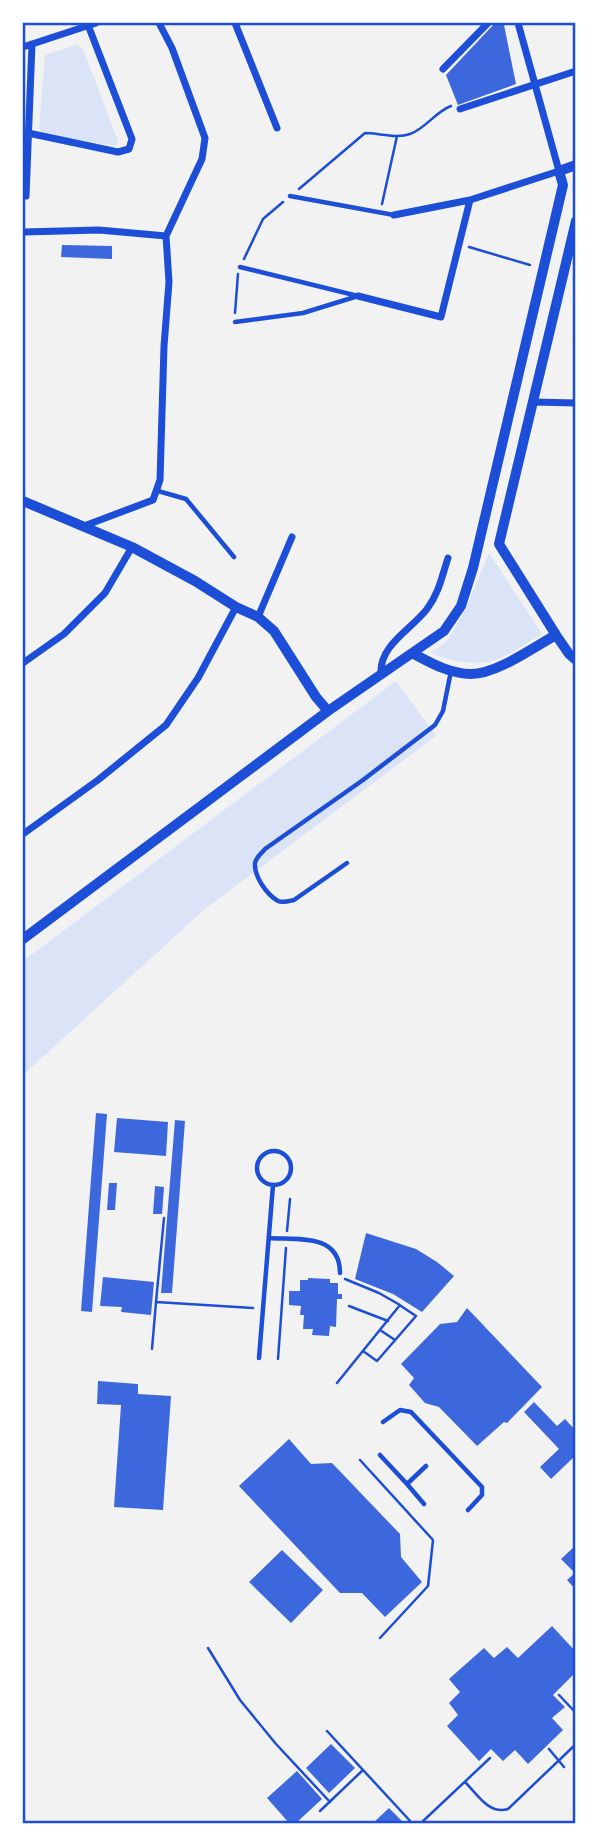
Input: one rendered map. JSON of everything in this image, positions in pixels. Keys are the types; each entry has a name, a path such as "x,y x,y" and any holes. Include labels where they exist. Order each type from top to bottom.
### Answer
{"street":[{"path":"84,526 153,500 160,480 169,282 166,236 202,159 205,138 172,48 159,23"},
{"path":"235,23 277,128"},
{"path":"443,69 488,23"},
{"path":"23,939 328,710 414,654 444,631 461,606 473,568 563,185 518,23"},
{"path":"23,47 92,24 132,139 129,149 118,152 28,133"},
{"path":"26,196 32,44"},
{"path":"460,109 576,71"},
{"path":"394,215 471,200 576,165"},
{"path":"358,296 441,317 471,200"},
{"path":"576,221 499,544 556,635 576,660"},
{"path":"23,232 99,230 166,236"},
{"path":"532,402 576,403"},
{"path":"23,501 132,547 258,617 274,631 316,697 328,710"},
{"path":"258,617 292,537"},
{"path":"23,663 64,634 105,593 132,547"},
{"path":"381,674 383,658 399,637 426,611 437,593 448,558"},
{"path":"23,834 98,780 166,725 198,678 236,607"},
{"path":"414,654 452,671 472,674 495,669 556,635"}],"lane":[{"path":"290,196 394,215"},
{"path":"240,267 358,296"},
{"path":"235,322 303,313 358,296"},
{"path":"158,491 186,499 234,557"},
{"path":"347,863 294,900 284,902 278,901 258,880 256,865 258,857 265,849 435,725 443,711 452,671"},
{"path":"275,1151 289,1160 291,1172 284,1182 273,1185 259,1176 258,1164 264,1155 275,1151"},
{"path":"259,1358 273,1185"},
{"path":"269,1238 319,1241 337,1254 340,1273"},
{"path":"383,1422 400,1410 411,1412 482,1487 482,1495 468,1510"},
{"path":"380,1455 424,1504"},
{"path":"407,1484 426,1466"}],"path":[{"path":"235,322 240,267 263,219 365,133 397,136 412,134 444,109 452,105 460,109"},
{"path":"380,214 397,136"},
{"path":"459,244 544,269"},
{"path":"278,1359 290,1199"},
{"path":"152,1349 164,1218"},
{"path":"340,1273 348,1281 379,1293 416,1316 377,1362 363,1351"},
{"path":"156,1302 263,1308"},
{"path":"337,1383 400,1305"},
{"path":"349,1306 388,1321"},
{"path":"380,1330 395,1340"},
{"path":"360,1460 433,1540 428,1586 380,1638"},
{"path":"208,1648 240,1700 276,1744 330,1802"},
{"path":"559,1695 576,1713"},
{"path":"327,1731 412,1823"},
{"path":"466,1782 491,1808 503,1811 576,1744"},
{"path":"549,1749 564,1767"},
{"path":"421,1823 490,1758"},
{"path":"320,1811 363,1770"}],"shaded area":[{"path":"76,45 83,49 118,141 117,146 45,135 39,129 45,55"},
{"path":"489,553 542,634 489,662 464,662 430,653 447,641 464,612"},
{"path":"396,681 436,736 205,909 23,1075 23,961"}],"building":[{"path":"495,23 504,25 516,84 458,105 446,75"},
{"path":"62,245 112,246 112,259 61,257"},
{"path":"96,1113 107,1114 92,1312 81,1311"},
{"path":"117,1118 168,1122 166,1156 114,1152"},
{"path":"175,1120 185,1121 172,1293 161,1293"},
{"path":"109,1183 117,1183 115,1210 107,1210"},
{"path":"155,1186 164,1187 162,1214 153,1214"},
{"path":"366,1233 416,1249 454,1276 422,1312 393,1294 355,1279"},
{"path":"103,1277 154,1282 151,1315 121,1312 122,1307 100,1306"},
{"path":"330,1279 330,1283 338,1283 338,1294 342,1294 342,1299 337,1299 336,1327 330,1326 329,1336 312,1335 313,1329 303,1329 304,1315 300,1315 301,1306 289,1305 289,1291 300,1291 300,1280"},
{"path":"467,1308 542,1387 507,1423 504,1422 477,1446 439,1407 425,1403 409,1385 414,1378 401,1364 440,1324 457,1322"},
{"path":"98,1381 138,1384 138,1394 171,1396 163,1510 114,1507 121,1405 97,1404"},
{"path":"534,1402 557,1426 565,1419 576,1431 576,1455 551,1479 540,1467 559,1449 524,1412"},
{"path":"289,1439 311,1464 332,1463 400,1534 401,1557 422,1582 385,1617 362,1593 340,1593 239,1486"},
{"path":"576,1545 576,1590 567,1580 575,1573 561,1559"},
{"path":"282,1550 323,1590 291,1623 249,1582"},
{"path":"552,1626 576,1652 576,1672 553,1695 565,1707 552,1718 563,1730 528,1764 515,1750 503,1761 491,1749 479,1761 447,1726 458,1715 449,1703 460,1692 449,1679 484,1648 494,1658 507,1647 518,1658"},
{"path":"331,1744 355,1768 329,1793 306,1768"},
{"path":"297,1771 322,1799 296,1823 289,1823 267,1798"},
{"path":"389,1808 404,1823 373,1823"}]}
